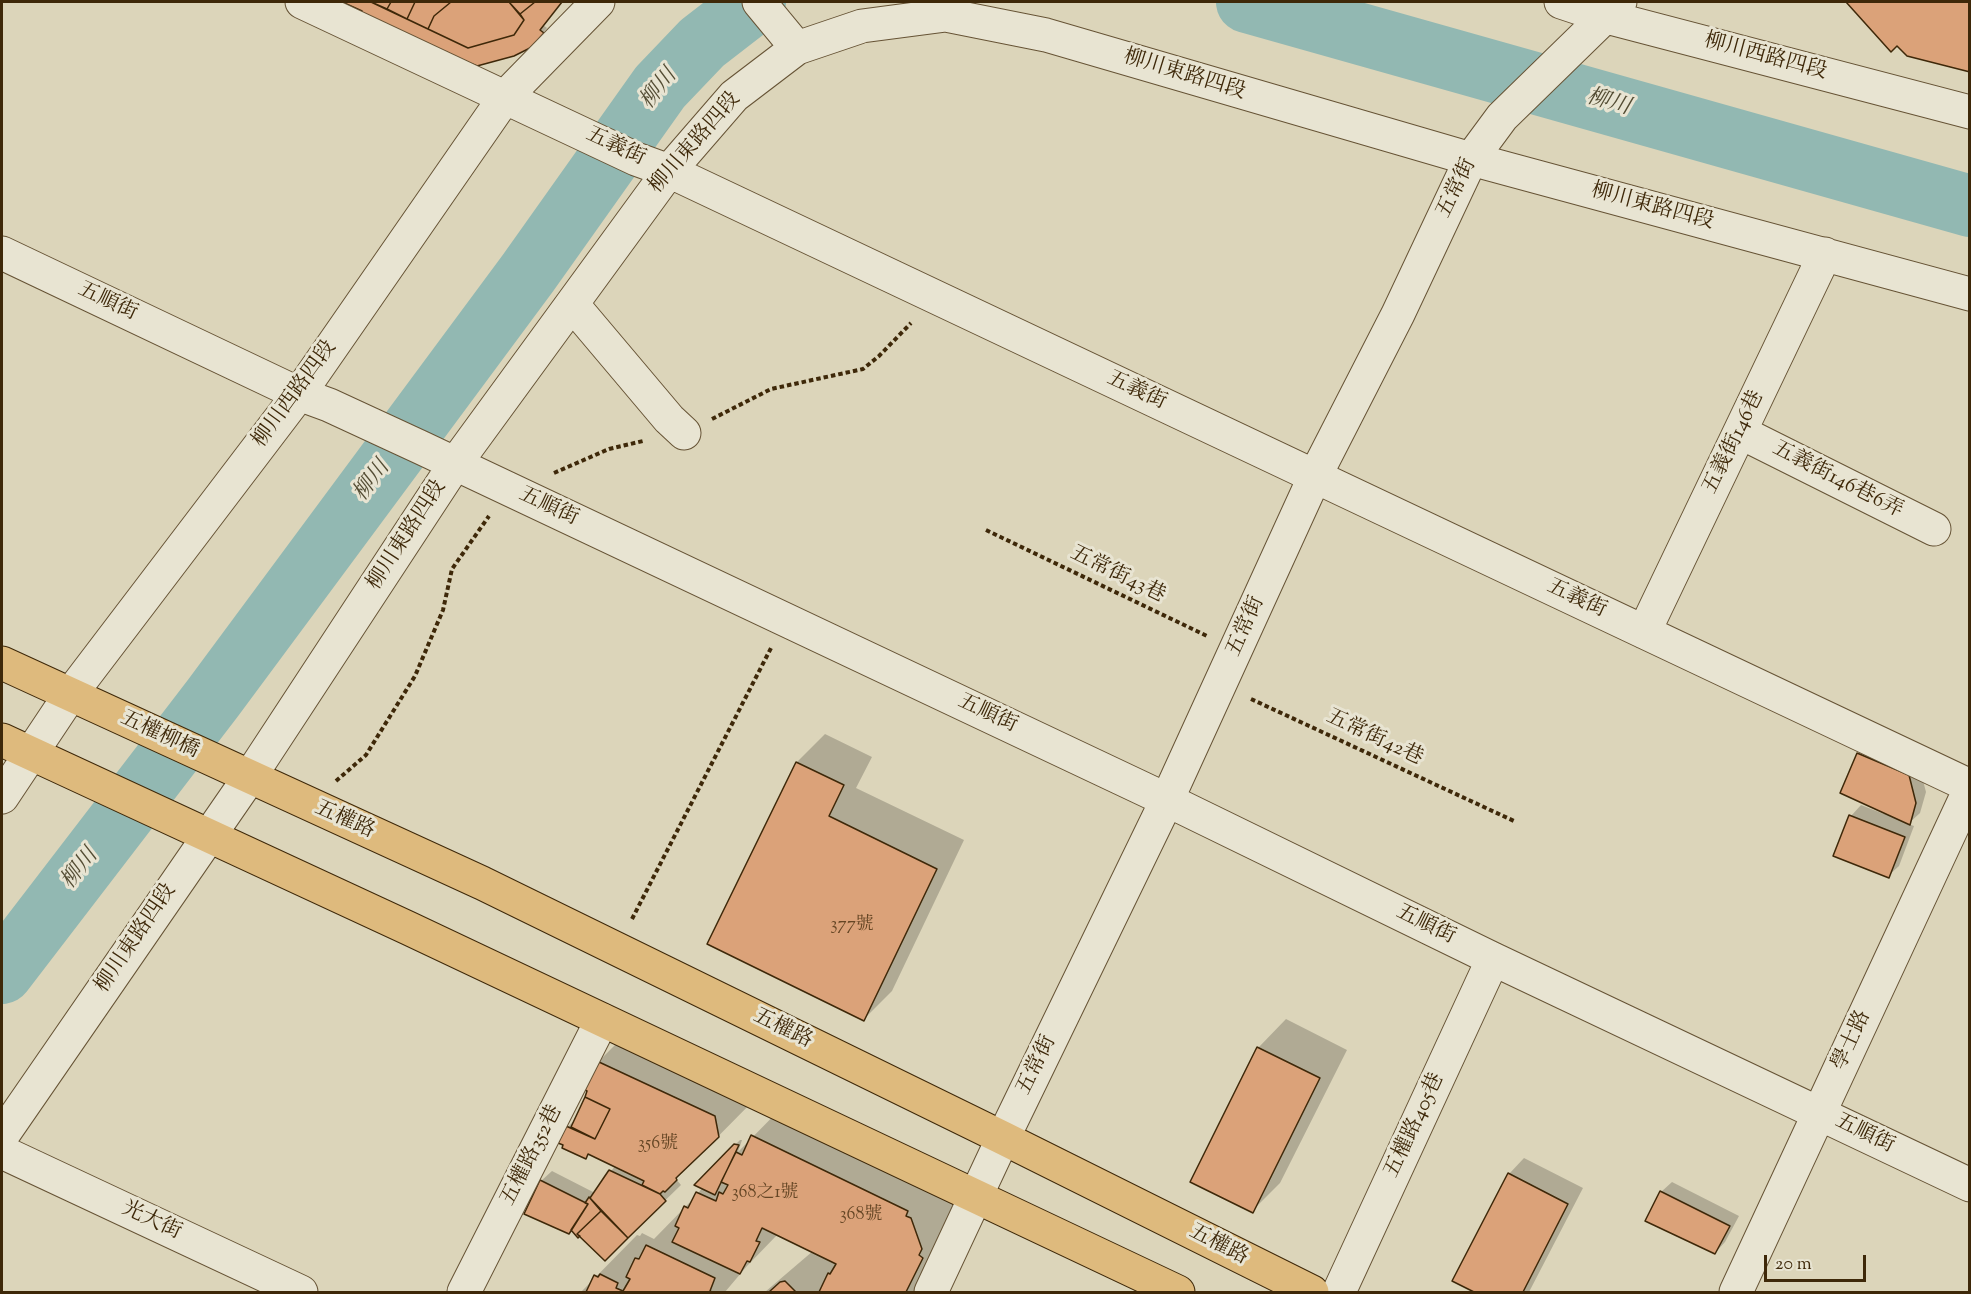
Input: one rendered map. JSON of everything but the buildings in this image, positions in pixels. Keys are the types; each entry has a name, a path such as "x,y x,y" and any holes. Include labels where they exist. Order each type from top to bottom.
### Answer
{"main road":[{"path":"2,663 70,695"},
{"name":"五權柳橋","path":"70,695 249,778"},
{"path":"16,746 408,928 1178,1293"},
{"name":"五權路","path":"249,778 482,883 1003,1138 1312,1293"}],"street":[{"name":"五義街","path":"302,2 636,159 669,171 1970,787"},
{"name":"柳川西路四段","path":"2,797 16,746 70,695 299,394 513,101 598,2"},
{"path":"759,2 797,48"},
{"name":"柳川西路四段","path":"1561,2 1612,9 1970,112"},
{"name":"五常街","path":"931,1293 974,1197 1167,800 1316,476 1398,314 1471,159 1502,117 1612,9"},
{"name":"柳川東路四段","path":"2,1136 249,778 456,464 669,171 734,96 797,48 862,26 946,15 1046,34 1471,159 1970,294"},
{"name":"五順街","path":"2,253 299,394 329,405 422,448 1167,800 1493,959 1970,1185"},
{"name":"五義街146巷","path":"1644,632 1825,254"},
{"path":"572,304 669,419 684,433"},
{"name":"五義街146巷6弄","path":"1740,432 1934,529"},
{"name":"學士路","path":"1736,1293 1970,787"},
{"name":"五權路405巷","path":"1339,1293 1493,959"},
{"name":"五權路352巷","path":"464,1293 602,1020"},
{"name":"光大街","path":"2,1152 302,1293"}],"path":[{"name":"五常街43巷","path":"986,530 1236,650"},
{"path":"616,949 785,620"},
{"name":"五常街42巷","path":"1221,685 1514,821"}],"waterway":[{"name":"柳川","path":"2,973 213,698 528,273 660,87 702,43 755,2"},
{"name":"柳川","path":"1247,2 1970,206"}]}
